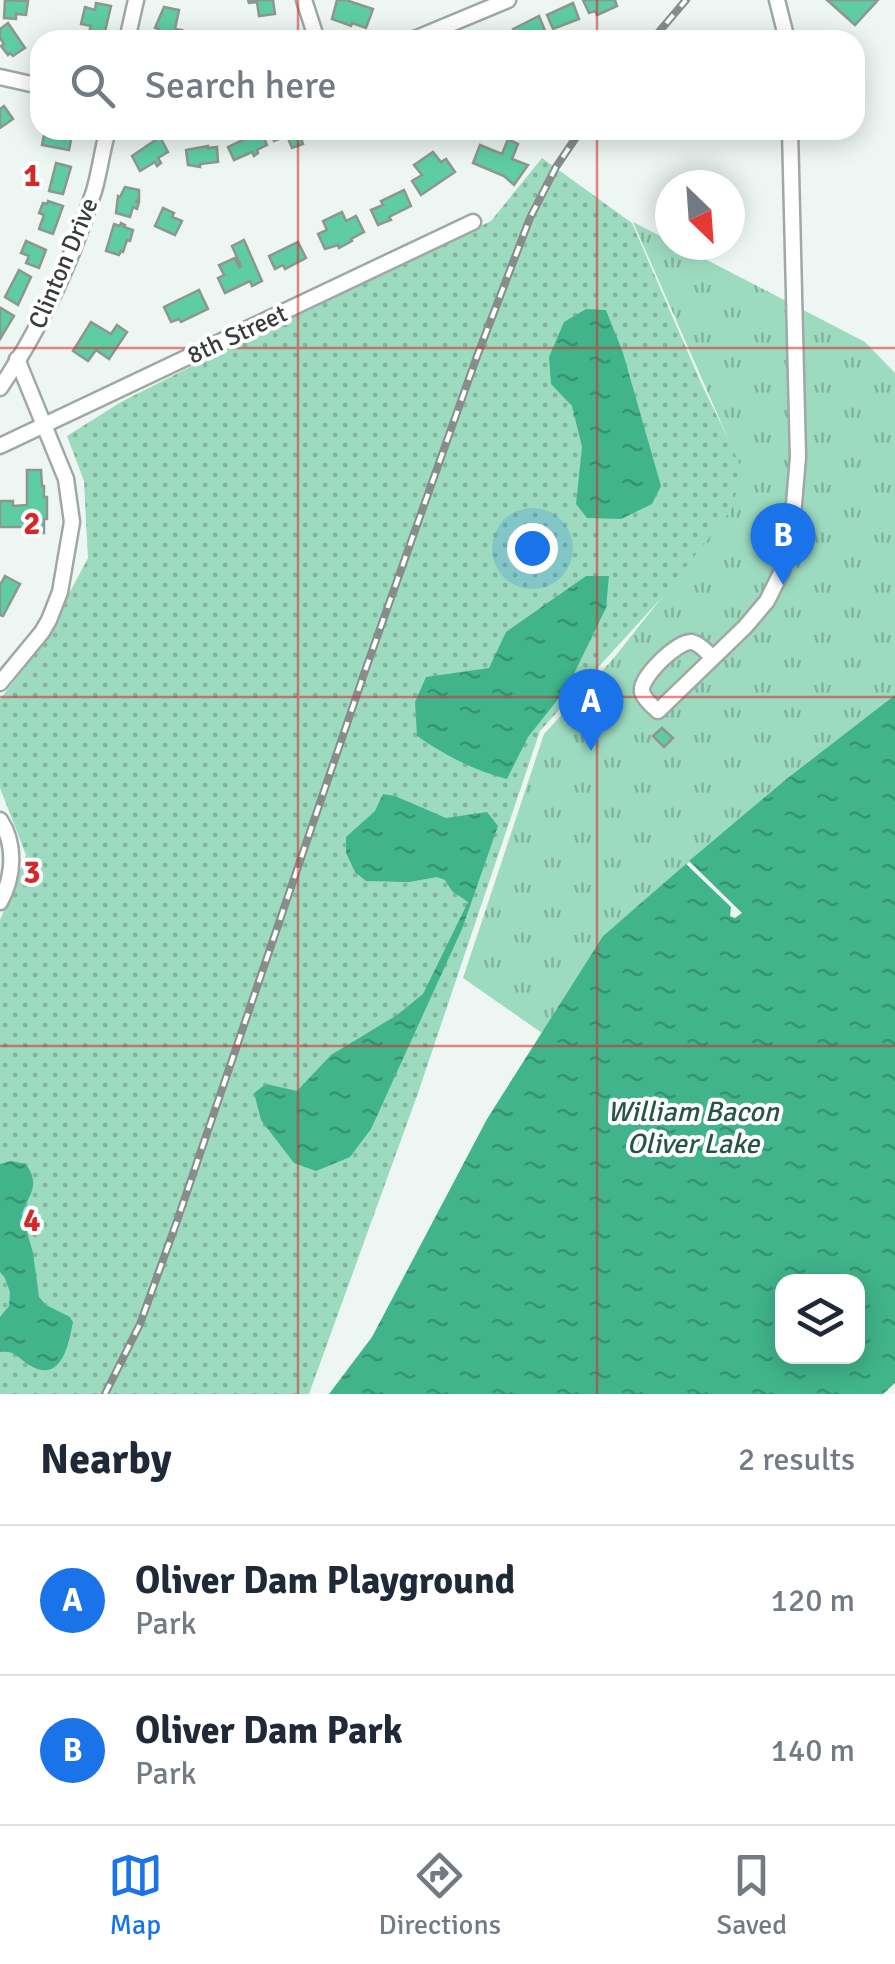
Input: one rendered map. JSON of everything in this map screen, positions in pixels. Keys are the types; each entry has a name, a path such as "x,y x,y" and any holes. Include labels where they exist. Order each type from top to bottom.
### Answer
{"street":[{"path":"129,30 136,0"},
{"path":"304,0 314,30"},
{"path":"436,30 508,0"},
{"path":"777,0 784,30"},
{"path":"0,78 30,84"},
{"name":"Clinton Drive","path":"0,388 46,311 75,246 106,140"},
{"path":"712,658 700,646 682,643 644,679 643,695 658,711 746,627 767,601 782,571 791,539 798,457 790,140"},
{"name":"8th Street","path":"0,446 474,222"},
{"path":"0,684 42,632 60,592 72,522 66,479 17,359"},
{"path":"0,820 10,840 11,854 8,883 0,902"}],"green space":[{"path":"542,158 632,223 702,385 747,477 718,536 540,731 418,1093 309,1394 0,1394 0,920 26,855 0,788 0,699 40,648 88,558 84,481 67,436 121,402 261,331 491,221"},
{"path":"633,222 655,233 655,260 707,260 865,342 895,373 895,695 785,780 603,936 542,1033 463,978 544,734 613,659 731,510 745,477"}],"water":[{"path":"586,309 606,310 623,353 661,486 652,504 621,519 587,518 576,504 582,447 572,406 551,384 549,357 564,322"},
{"path":"586,576 609,576 606,608 567,688 528,737 507,779 460,762 417,736 415,702 426,677 489,668 506,632"},
{"name":"William Bacon Oliver Lake","path":"895,695 895,1383 883,1394 329,1394 372,1337 487,1119 603,936 686,864 731,907 730,916 735,918 742,913 689,861"},
{"path":"383,794 446,818 487,812 498,826 462,929 371,1129 350,1157 316,1171 294,1163 261,1120 254,1093 266,1084 297,1091 331,1055 397,1015 423,994 468,902 437,877 409,882 366,881 355,872 346,853 346,837 375,811"},
{"path":"0,1164 26,1164 33,1178 22,1214 39,1297 73,1322 61,1360 49,1370 29,1365 13,1353 0,1352 0,1317 9,1306 10,1292 0,1272"}],"building":[{"path":"5,0 28,1 26,15 4,18"},
{"path":"248,0 273,0 275,14 259,16 257,2"},
{"path":"337,0 373,9 366,28 332,19"},
{"path":"583,0 615,0 617,6 597,15 595,11 589,13"},
{"path":"827,0 878,0 855,25"},
{"path":"96,3 111,6 105,30 90,30 91,26 81,24 85,7 95,10"},
{"path":"573,3 579,19 553,29 547,15"},
{"path":"164,7 179,10 175,29 182,30 155,28"},
{"path":"539,16 545,30 513,30"},
{"path":"8,23 25,48 13,56 1,46 4,44 0,29"},
{"path":"4,106 13,119 0,128 0,109"},
{"path":"43,140 71,140 69,150 42,145"},
{"path":"156,140 162,140 168,152 158,158 161,163 157,166 155,162 140,171 132,156"},
{"path":"242,140 265,140 267,145 254,156 252,152 234,160 228,147"},
{"path":"289,140 302,140 303,144 292,148"},
{"path":"510,140 518,144 512,159 528,165 514,185 504,176 473,163 480,145 502,154"},
{"path":"217,147 218,162 200,167 188,165 186,150"},
{"path":"433,152 441,162 446,159 455,172 421,195 412,181 422,175 414,165"},
{"path":"56,163 71,167 63,194 49,191"},
{"path":"125,187 139,190 137,209 133,207 130,217 116,213 118,196"},
{"path":"404,190 411,206 378,225 371,210"},
{"path":"48,201 63,206 53,234 39,229 44,215 39,213"},
{"path":"163,208 182,221 175,235 155,226"},
{"path":"342,212 346,221 356,216 364,232 339,248 338,245 325,249 318,234 327,230 323,221"},
{"path":"121,223 133,230 119,255 106,251 114,224"},
{"path":"244,240 262,281 252,286 250,281 225,293 218,278 224,275 219,265 235,258 241,266 232,246"},
{"path":"26,241 46,250 39,268 26,263 29,256 21,253"},
{"path":"298,242 306,258 285,269 283,265 275,269 269,256"},
{"path":"19,270 31,277 18,305 5,297"},
{"path":"199,290 208,309 181,322 171,322 164,307"},
{"path":"0,310 14,316 0,339"},
{"path":"91,322 111,334 117,325 127,332 109,359 96,350 88,361 73,351"},
{"path":"27,470 41,470 47,497 44,533 31,533 31,527 0,527 0,501 13,501 13,506 27,505"},
{"path":"5,576 20,584 3,616 0,585"},
{"path":"662,728 673,738 664,747 653,736"}],"railway":[{"path":"660,30 686,0"},
{"path":"105,1394 140,1324 177,1221 476,359 530,218 574,140"}],"place":[{"name":"Oliver Dam Park","path":"783,585"},
{"name":"Oliver Dam Playground","path":"591,751"}]}
